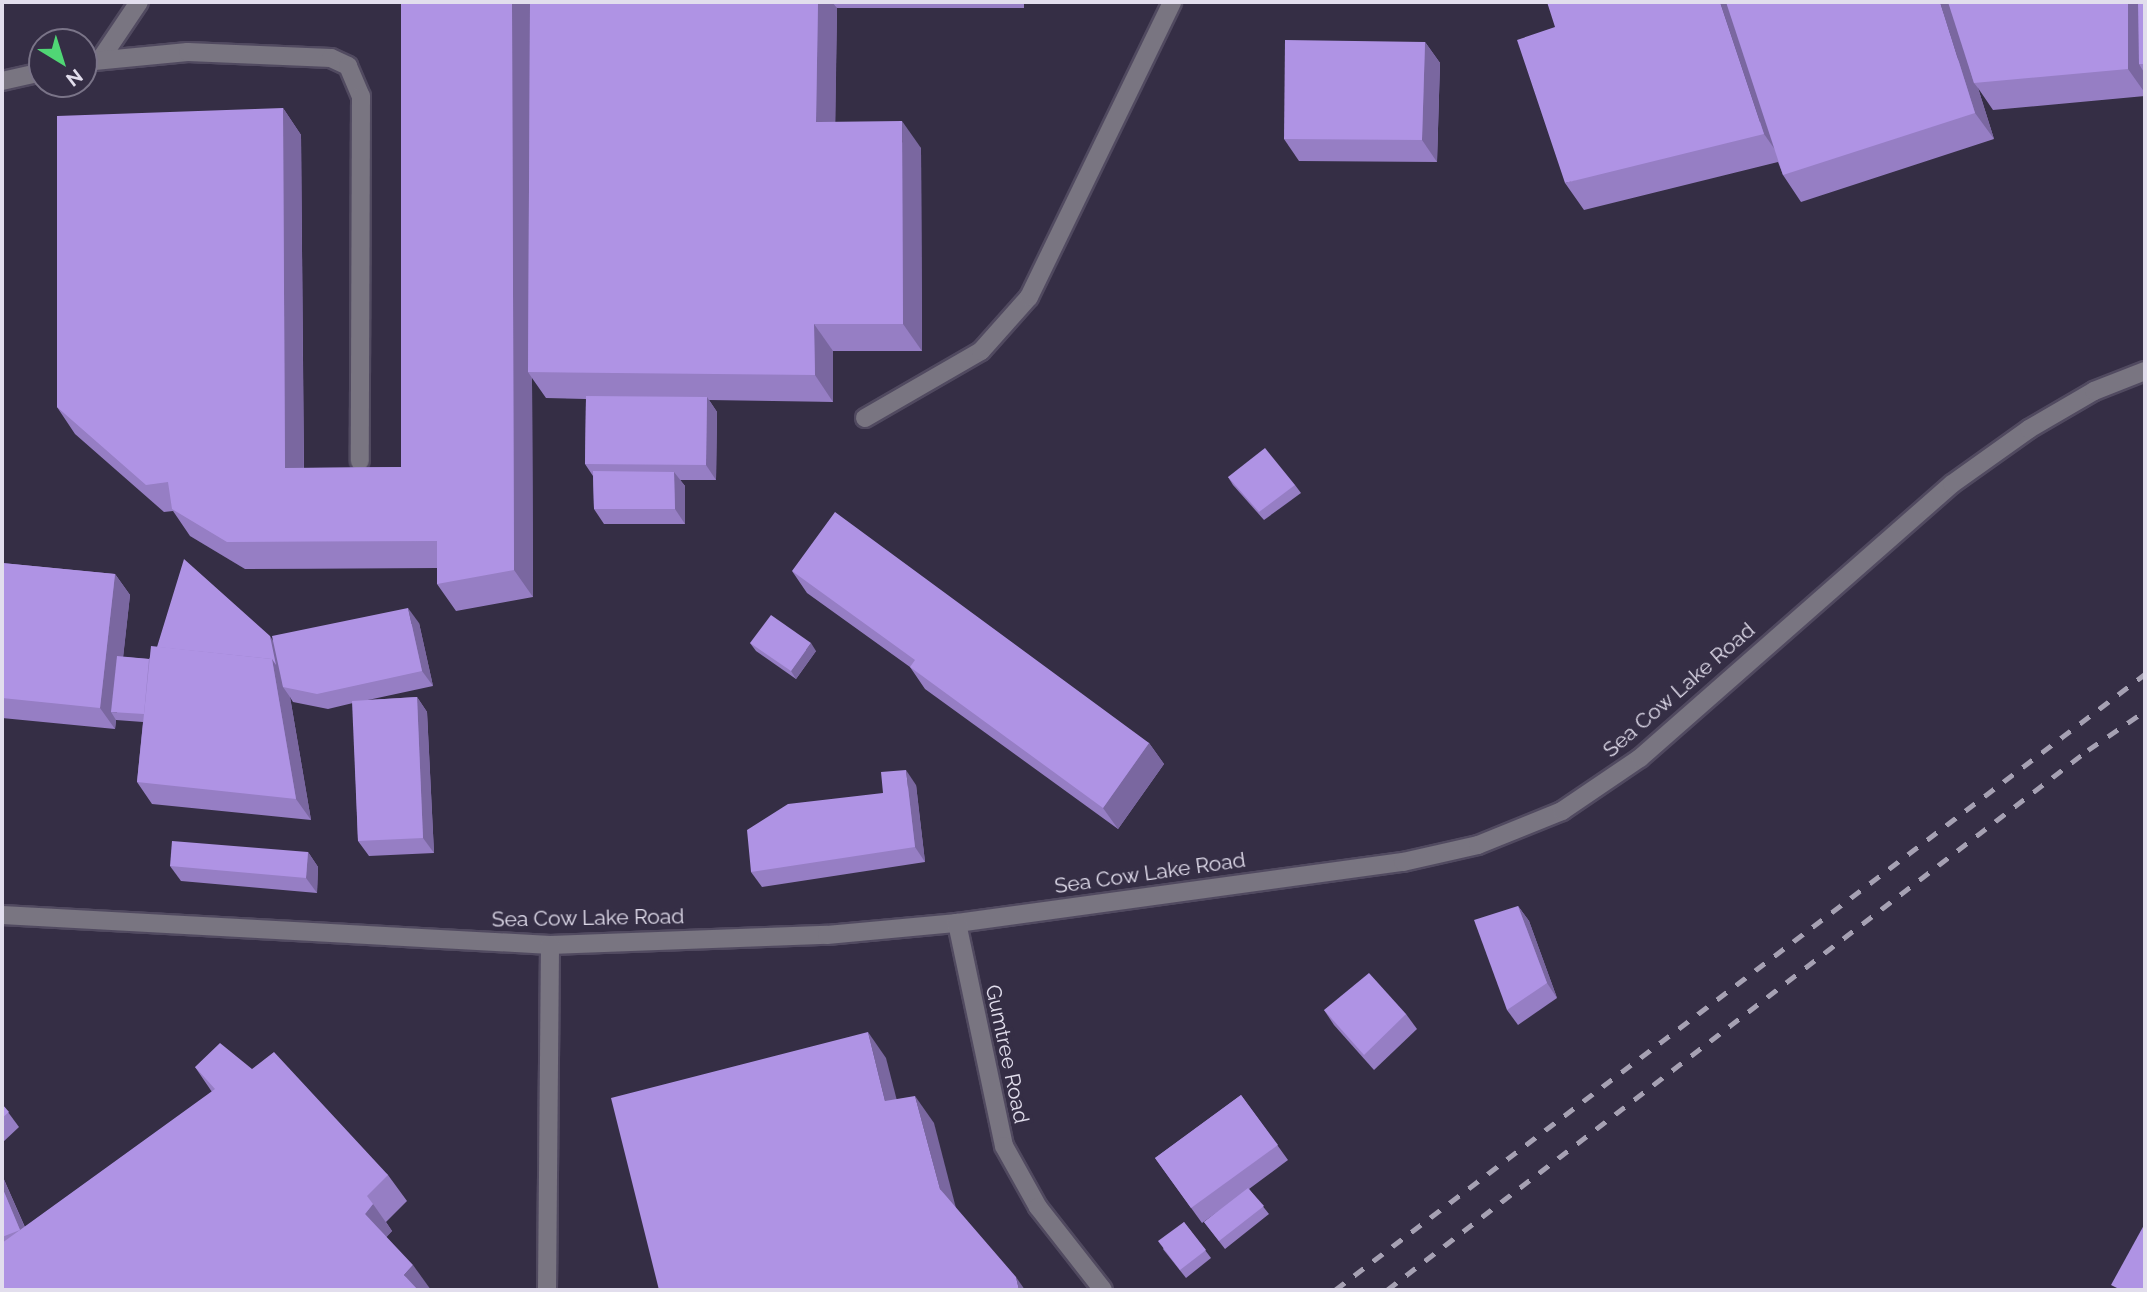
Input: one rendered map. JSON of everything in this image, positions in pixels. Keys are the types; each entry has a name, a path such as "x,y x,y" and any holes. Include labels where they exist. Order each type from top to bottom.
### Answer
{"street":[{"path":"102,57 139,2"},
{"path":"865,418 981,351 1029,297 1172,2"},
{"path":"98,58 188,52 331,58 348,66 358,82 360,461"},
{"path":"2,81 28,75"},
{"name":"Sea Cow Lake Road","path":"2,915 550,945 827,935 957,923 1402,862 1478,845 1562,811 1640,758 1952,484 2029,429 2094,391 2145,371"},
{"name":"Gumtree Road","path":"957,923 1004,1146 1038,1207 1103,1290"},
{"path":"547,1290 550,945"}],"building":[{"path":"401,2 512,2 514,570 437,584 437,541 227,542 172,509 168,482 146,485 57,407 57,116 283,108 285,468 401,467"},
{"path":"530,2 818,2 816,122 902,121 903,324 814,324 815,375 528,372"},
{"path":"1547,2 1720,2 1764,134 1565,183 1517,40 1555,27"},
{"path":"1726,2 1940,2 1975,113 1783,175"},
{"path":"1948,2 2128,2 2128,69 1974,83"},
{"path":"2138,2 2145,2 2145,64 2139,64"},
{"path":"1285,40 1425,42 1422,140 1284,139"},
{"path":"586,396 707,397 706,465 585,464"},
{"path":"1265,448 1295,485 1259,512 1228,477"},
{"path":"593,471 674,472 675,509 594,509"},
{"path":"835,512 1149,743 1103,808 910,667 915,660 792,571"},
{"path":"184,559 270,636 276,665 272,659 157,647"},
{"path":"2,563 115,574 100,708 2,698"},
{"path":"408,608 422,671 317,694 283,687 272,636"},
{"path":"771,615 811,643 791,671 750,643"},
{"path":"151,646 272,659 296,799 137,782"},
{"path":"117,656 149,659 144,714 111,712"},
{"path":"417,697 423,838 358,841 352,701"},
{"path":"906,770 915,847 751,872 747,830 788,804 883,793 881,772"},
{"path":"172,841 308,852 306,878 170,866"},
{"path":"1518,906 1547,983 1507,1010 1474,920"},
{"path":"1369,973 1406,1014 1364,1055 1324,1010"},
{"path":"868,1032 885,1101 915,1096 940,1189 1016,1277 1019,1290 659,1290 611,1098"},
{"path":"220,1043 252,1069 274,1052 388,1175 367,1196 373,1204 365,1214 413,1265 404,1275 418,1290 2,1290 2,1243 215,1089 195,1067"},
{"path":"1241,1095 1278,1145 1191,1208 1155,1158"},
{"path":"2,1104 9,1112 2,1118"},
{"path":"2,1187 20,1230 2,1237"},
{"path":"1248,1188 1264,1206 1219,1241 1204,1222"},
{"path":"1184,1222 1206,1250 1180,1270 1158,1241"},
{"path":"2144,1225 2145,1290 2121,1290 2111,1285"}],"railway":[{"path":"1335,1290 2145,674"},
{"path":"1387,1290 2088,750 2145,711"}]}
